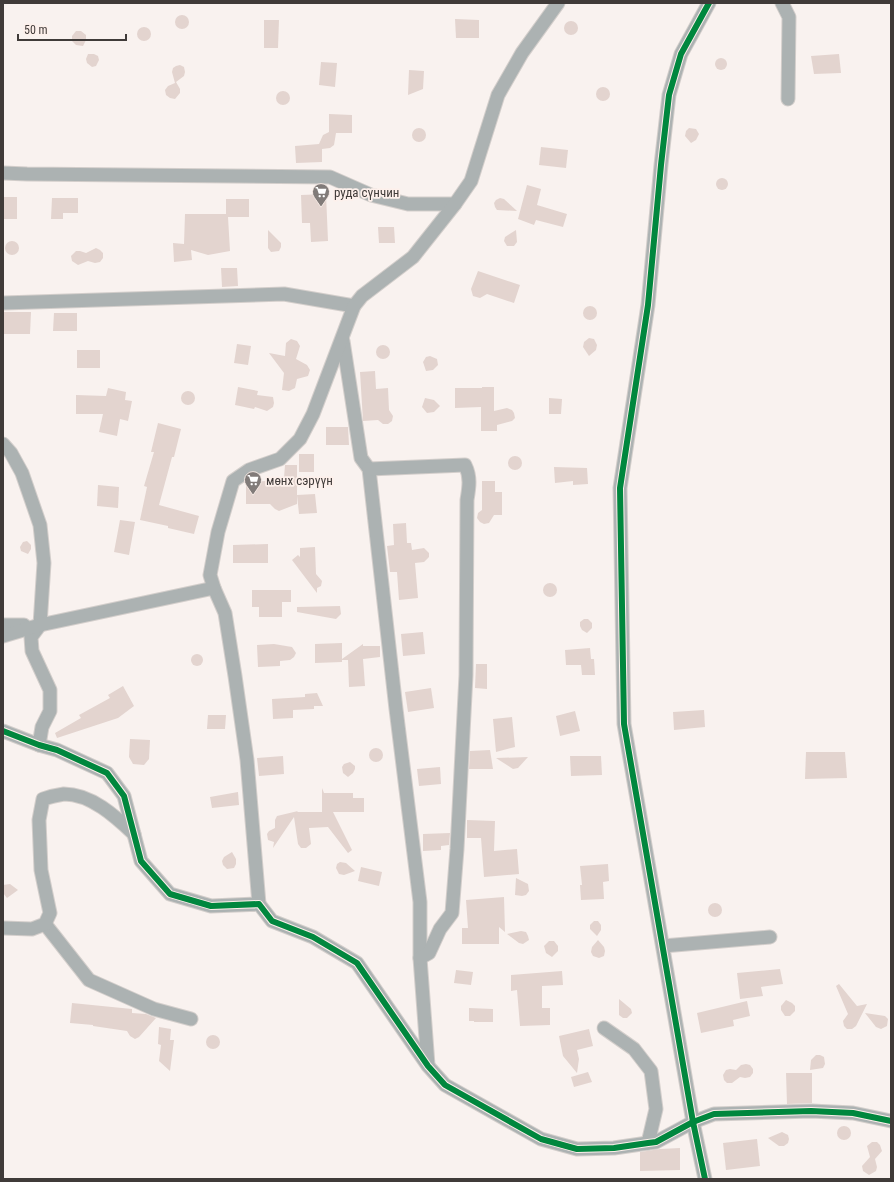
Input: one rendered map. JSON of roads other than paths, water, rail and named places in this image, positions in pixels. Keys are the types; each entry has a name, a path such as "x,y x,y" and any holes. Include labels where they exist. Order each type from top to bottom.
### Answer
{"street":[{"path":"558,3 522,53 498,95 471,181 455,204 413,257 362,296 354,306 313,414 300,439 280,459 249,470 233,481 218,532 210,576 225,613 235,676 246,760 259,904 272,921 313,937 357,962 428,1066 445,1085 540,1139 577,1149 614,1148 656,1142 694,1122 714,1114 811,1111 853,1113 891,1121"},
{"path":"705,1179 624,724 620,488 648,305 669,95 681,54 709,3"},
{"path":"782,3 789,17 788,99"},
{"path":"3,173 330,177 371,195 408,204 455,204"},
{"path":"3,303 284,294 354,306"},
{"path":"342,340 361,458 369,469 396,709 420,902 420,958 428,1066"},
{"path":"3,444 11,453 22,473 40,525 44,563 40,625 31,637 32,651 50,690 50,711 42,727 38,745"},
{"path":"369,469 465,465 468,472 470,487 467,500 466,674 458,841 452,913 440,929 429,953 420,958"},
{"path":"3,636 40,625 214,588"},
{"path":"3,625 40,625"},
{"path":"3,731 38,745 57,750 107,773 124,796 141,861 170,894 211,906 259,904"},
{"path":"46,924 50,913 41,870 39,820 43,799 62,794 76,795 89,799 121,822 134,834 141,861"},
{"path":"3,928 32,929 46,924"},
{"path":"46,924 89,980 154,1009 191,1019"},
{"path":"663,946 770,937"},
{"path":"604,1028 634,1049 651,1071 656,1109 648,1143"}],"place":[{"name":"руда сүнчин","path":"321,207"},
{"name":"мөнх сэрүүн","path":"253,495"}]}
